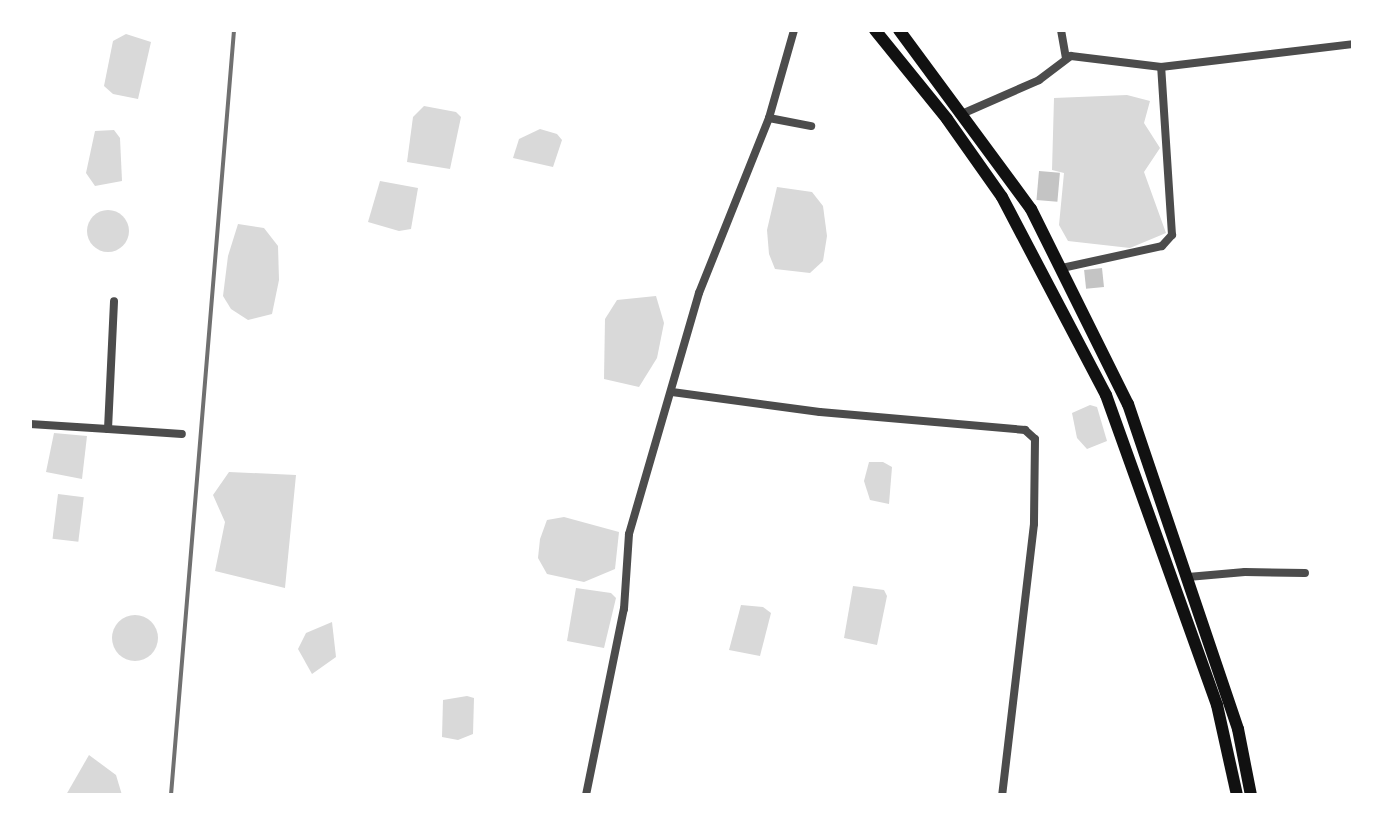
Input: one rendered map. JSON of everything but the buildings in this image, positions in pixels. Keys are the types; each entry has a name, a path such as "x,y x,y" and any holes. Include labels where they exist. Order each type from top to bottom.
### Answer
{"highway":[{"path":"874,30 948,120 1002,197 1106,395 1217,705 1237,795"},
{"path":"899,30 964,113 1031,209 1128,404 1238,729 1251,795"}],"street":[{"path":"586,795 624,609 629,534 699,293 770,118 794,30"},
{"path":"1061,30 1066,58"},
{"path":"964,113 1039,80 1066,58 1161,68 1353,44"},
{"path":"1062,268 1162,246 1172,235 1161,68"},
{"path":"770,118 810,126"},
{"path":"108,429 114,301"},
{"path":"672,392 820,412 1025,430 1035,439 1034,524 1002,795"},
{"path":"30,424 182,434"},
{"path":"1188,577 1245,572 1305,573"}],"shaded area":[{"path":"126,34 151,42 138,99 113,94 104,86 113,41"},
{"path":"1127,95 1150,101 1144,123 1160,148 1144,172 1166,233 1130,248 1068,241 1059,225 1064,173 1052,170 1054,98"},
{"path":"424,106 456,112 461,117 450,169 407,162 413,117"},
{"path":"540,129 557,134 562,140 553,167 513,158 519,139"},
{"path":"114,130 120,138 122,181 95,186 86,173 95,131"},
{"path":"380,181 418,188 411,229 399,231 368,222"},
{"path":"777,187 812,192 823,206 827,236 823,261 810,273 775,269 769,254 767,230"},
{"path":"108,210 123,216 129,231 123,246 108,252 93,246 87,231 93,216"},
{"path":"238,224 264,228 278,246 279,280 272,314 248,320 231,309 223,296 228,256"},
{"path":"656,296 664,323 657,358 639,387 604,379 605,319 617,300"},
{"path":"1090,405 1097,407 1107,441 1087,449 1077,438 1072,413"},
{"path":"54,433 87,436 82,479 46,472"},
{"path":"869,462 892,467 889,504 870,500 864,481"},
{"path":"229,472 296,475 285,588 215,571 225,522 213,495"},
{"path":"58,494 84,497 78,542 53,539"},
{"path":"564,517 619,532 615,569 584,582 547,574 538,558 540,539 547,520"},
{"path":"853,586 884,590 887,596 877,645 844,638"},
{"path":"576,588 611,593 616,598 604,648 567,641"},
{"path":"741,605 763,607 771,613 760,656 729,650"},
{"path":"135,615 151,622 158,638 151,654 135,661 119,654 112,638 119,622"},
{"path":"332,622 336,657 312,674 298,649 306,633"},
{"path":"474,698 473,734 458,740 442,737 443,700"},
{"path":"89,755 116,775 122,795 66,795"}],"railway":[{"path":"171,795 234,30"}]}
